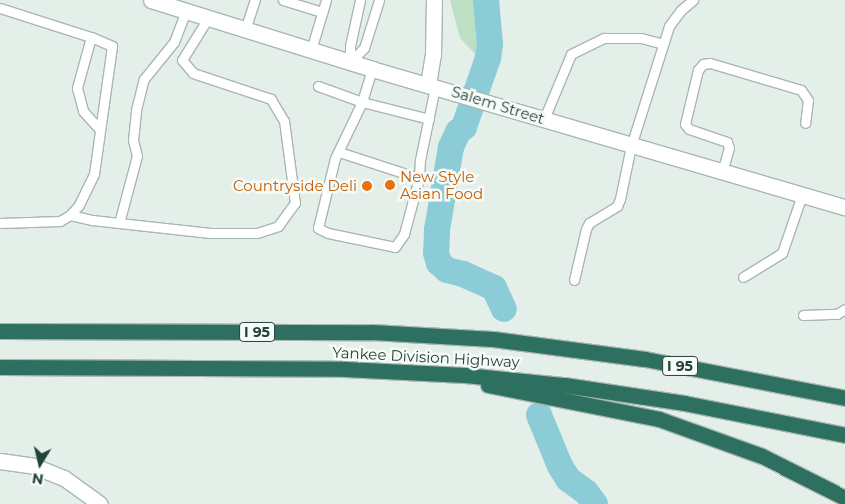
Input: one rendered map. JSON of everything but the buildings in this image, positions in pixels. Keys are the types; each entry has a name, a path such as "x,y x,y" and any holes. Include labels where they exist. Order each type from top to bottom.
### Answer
{"highway":[{"name":"Yankee Division Highway","path":"0,331 372,332 493,339 645,359 845,398"},
{"name":"Yankee Division Highway","path":"0,367 345,369 509,378 684,403 845,435"},
{"path":"420,372 659,419 762,456 845,498"}],"main road":[{"name":"Salem Street","path":"151,0 372,69 845,207"},
{"path":"432,86 434,0"},
{"path":"0,461 34,466 64,478 100,504"}],"lane":[{"path":"245,30 255,0"},
{"path":"283,0 322,12"},
{"path":"311,50 326,0"},
{"path":"350,62 350,46 360,0"},
{"path":"350,62 364,48 379,0"},
{"path":"574,280 586,228 589,223 617,206 620,199 631,146 663,44 676,16 693,0"},
{"path":"0,8 91,36 112,46 94,174 79,205 70,215 60,221 0,223"},
{"path":"119,223 137,156 133,140 136,110 144,79 174,42 186,11"},
{"path":"70,215 119,223 210,233 257,233 278,226 295,203 284,121 271,99 193,73 182,60 208,18"},
{"path":"91,36 77,88 83,111 100,130"},
{"path":"544,119 571,54 604,38 641,38 663,44"},
{"path":"722,172 729,148 727,142 689,129 684,122 698,70 703,64 710,62 801,90 808,100 805,123"},
{"path":"372,69 362,102 339,152 318,228 328,233 396,246 404,234 419,178 420,160 429,118 432,86"},
{"path":"318,86 362,102 429,118"},
{"path":"339,152 419,178"},
{"path":"743,277 782,253 802,195"},
{"path":"803,316 837,314 845,309"}],"green space":[{"path":"450,0 491,0 496,46 500,55 497,65 473,62 475,54 460,38"}],"waterway":[{"path":"486,0 490,44 488,58 464,127 458,132 451,147 437,230 436,253 439,263 447,270 463,274 494,288 504,309"},
{"path":"539,415 560,466 568,479 586,492 595,504"}],"place":[{"name":"New Style Asian Food","path":"390,185"},
{"name":"Countryside Deli","path":"367,186"}]}
